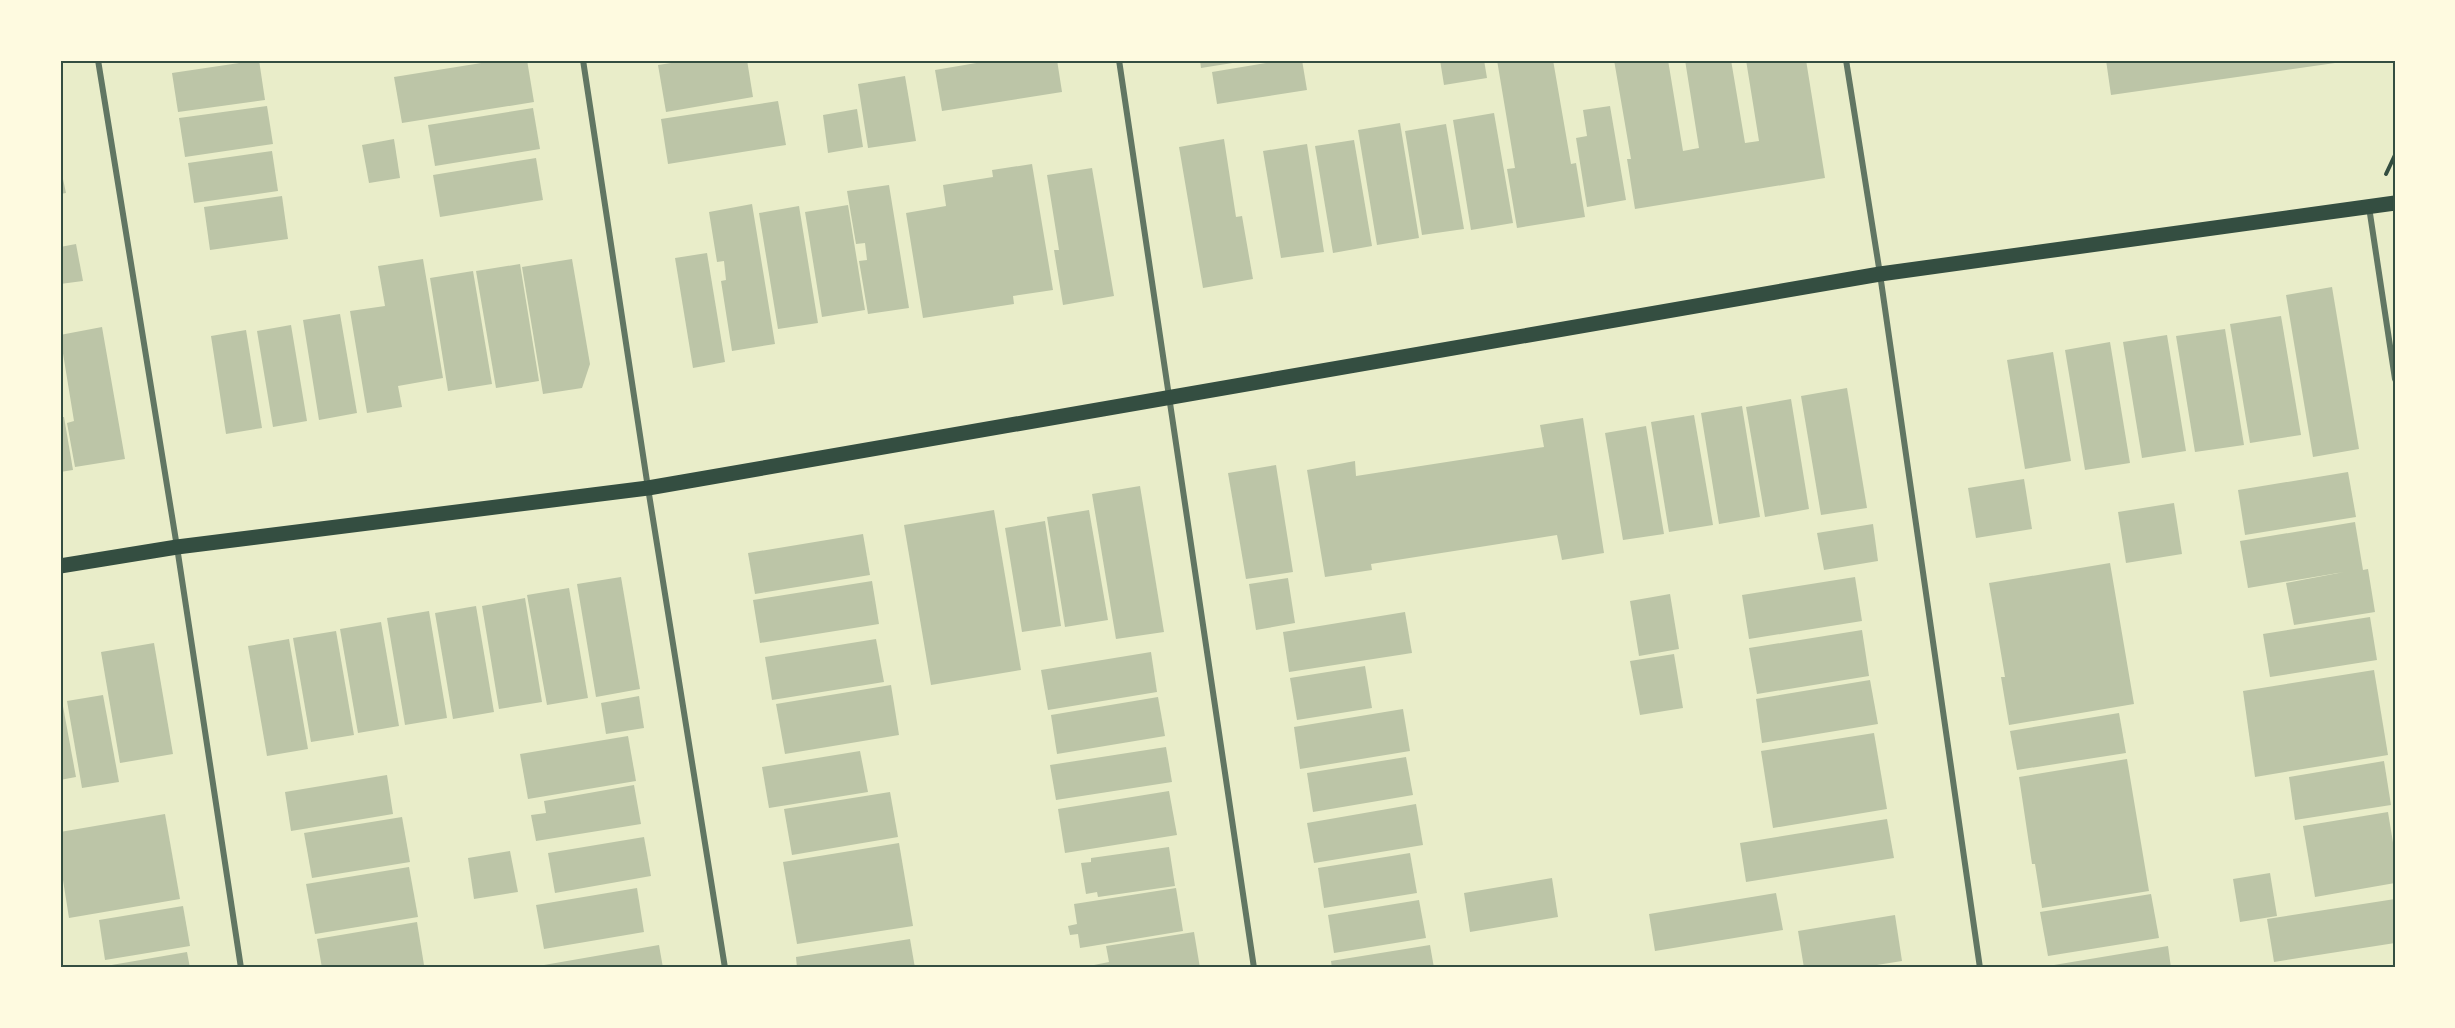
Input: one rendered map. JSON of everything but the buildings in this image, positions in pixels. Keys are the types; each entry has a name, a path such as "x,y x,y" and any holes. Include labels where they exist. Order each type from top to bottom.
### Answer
{"main road":[{"path":"60,566 177,547 648,488 1880,274 2395,203"}],"street":[{"path":"98,60 177,547 241,968"},
{"path":"583,60 648,488 725,968"},
{"path":"1119,60 1254,968"},
{"path":"1846,60 1880,274 1980,968"},
{"path":"2369,207 2395,379"}]}
